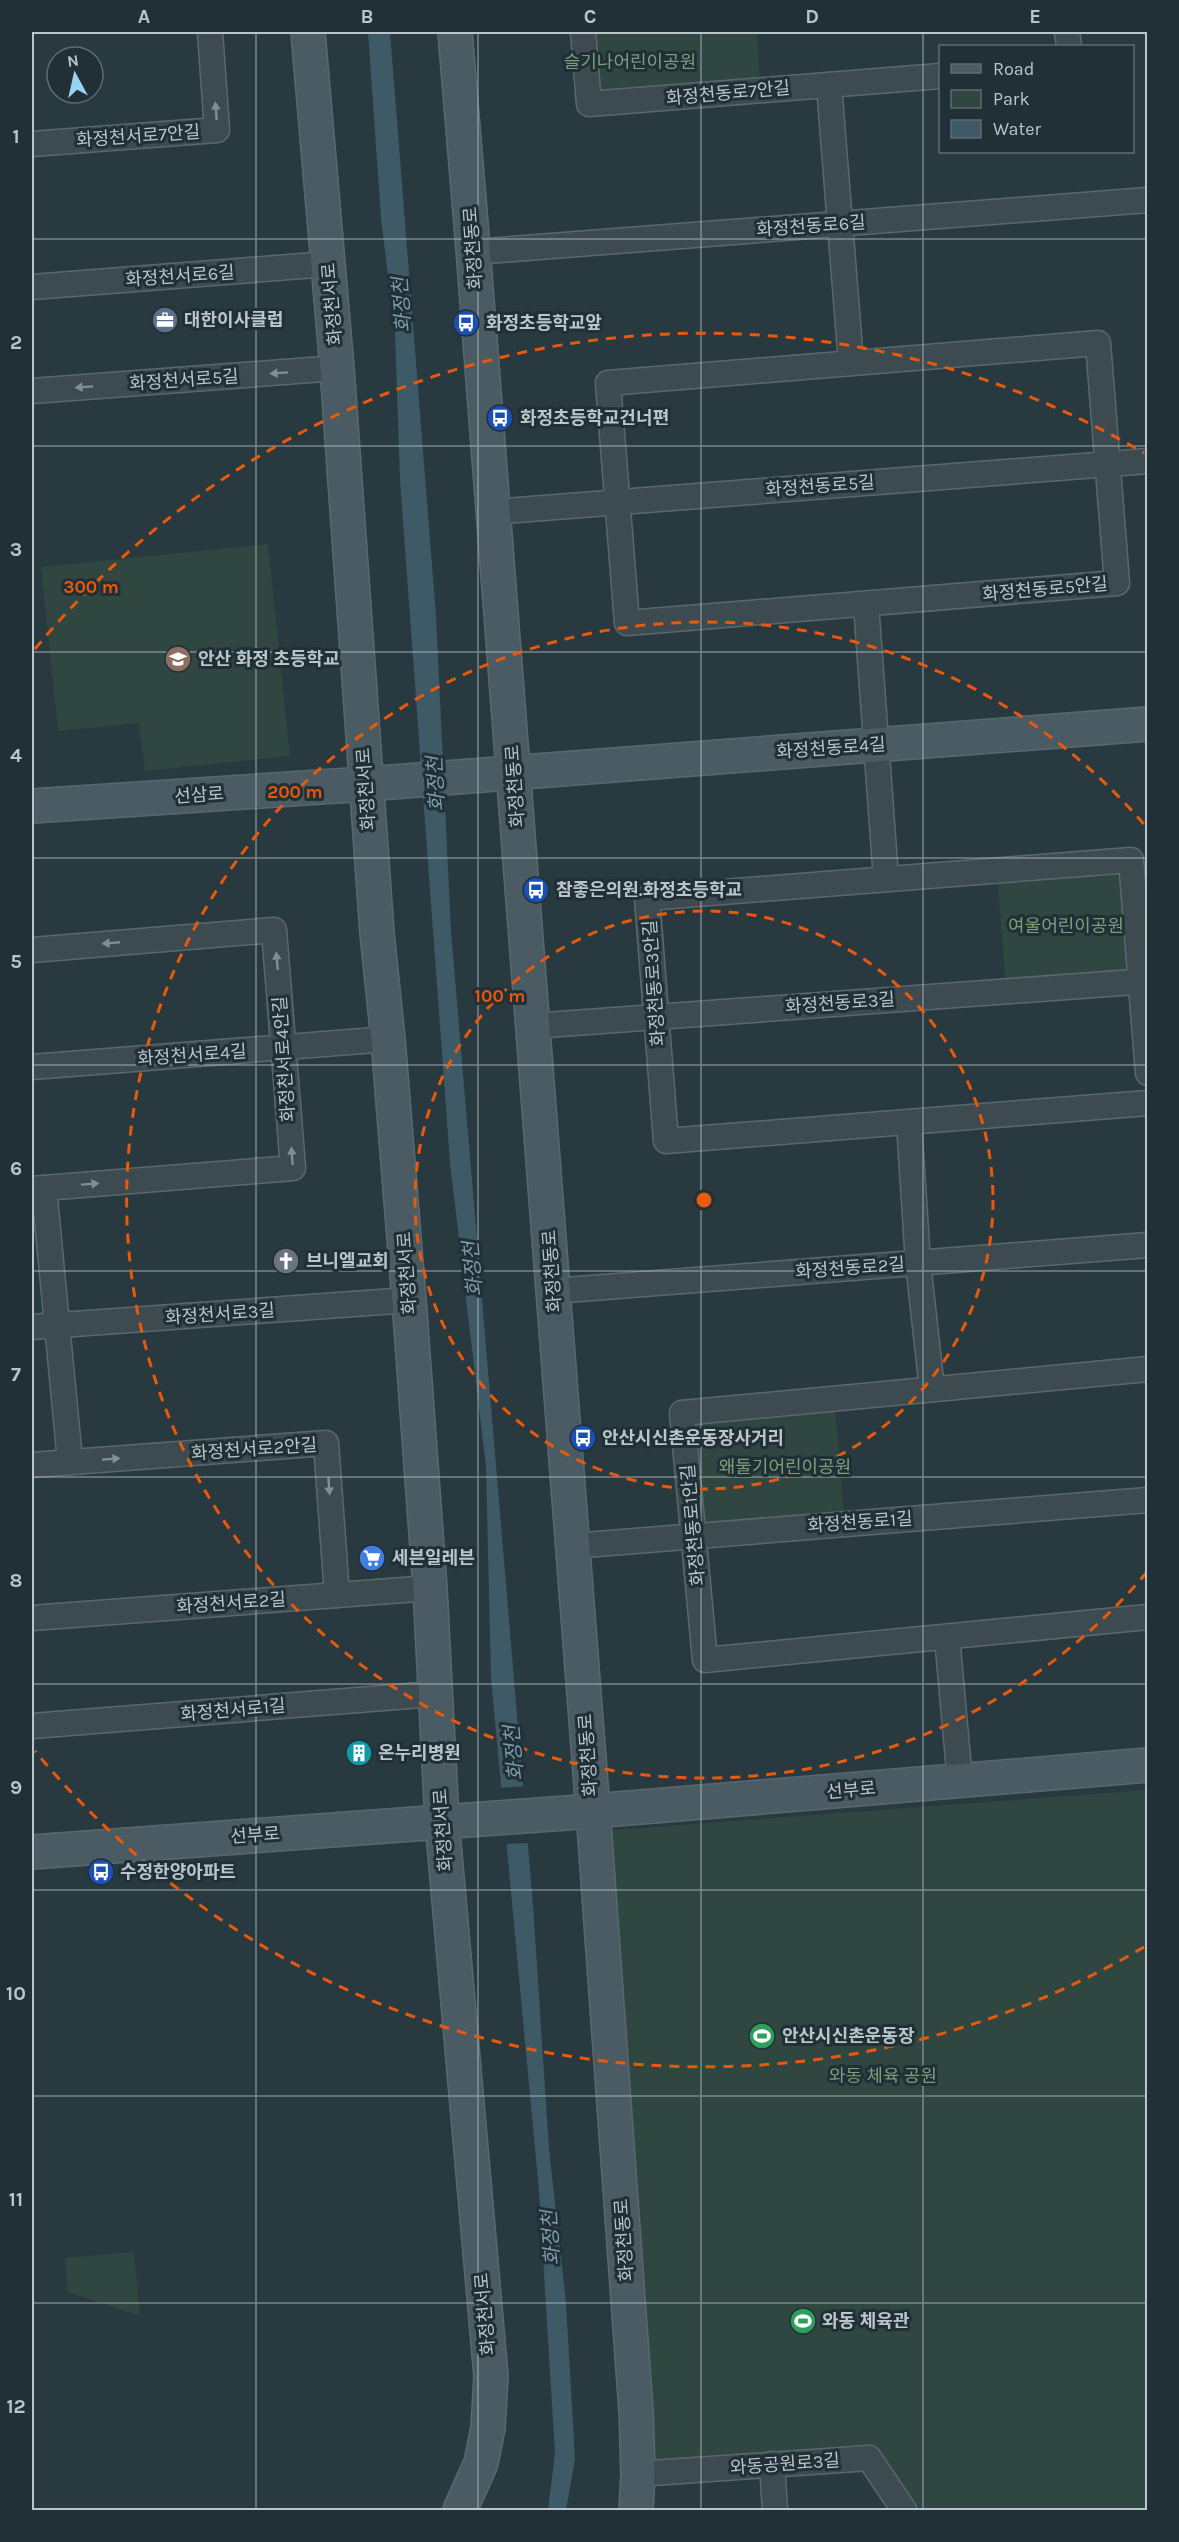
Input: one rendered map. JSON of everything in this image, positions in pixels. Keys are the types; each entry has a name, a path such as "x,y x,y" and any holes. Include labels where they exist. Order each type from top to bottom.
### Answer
{"street":[{"name":"화정천서로7안길","path":"32,144 217,130 210,32"},
{"name":"화정천서로","path":"308,32 337,368 366,784 409,1300 430,1588 442,1821 491,2376 488,2428 482,2463 460,2511"},
{"name":"화정천동로","path":"454,32 474,252 593,1811 636,2411 638,2474 636,2511"},
{"name":"화정천동로7안길","path":"583,32 589,104 939,76"},
{"path":"829,85 851,363"},
{"name":"화정천동로6길","path":"474,252 1148,200"},
{"name":"화정천서로6길","path":"32,287 328,264"},
{"name":"화정천동로5안길","path":"1098,343 1117,583 627,623 608,383 851,363 1098,343"},
{"name":"화정천서로5길","path":"32,391 337,368"},
{"name":"화정천동로5길","path":"493,512 1148,461"},
{"path":"866,604 886,879"},
{"name":"화정천동로4길","path":"476,776 1148,724"},
{"name":"선삼로","path":"32,806 476,776"},
{"name":"화정천동로3안길","path":"1148,1073 1144,981 1131,860 647,898 666,1141 1148,1103"},
{"name":"화정천서로4안길","path":"32,950 274,930 293,1168 38,1188"},
{"name":"화정천동로3길","path":"532,1026 1144,981"},
{"name":"화정천서로4길","path":"32,1067 388,1039"},
{"path":"909,1122 918,1263 932,1389"},
{"path":"38,1188 56,1325 70,1461"},
{"name":"화정천동로2길","path":"553,1292 1148,1245"},
{"name":"화정천서로3길","path":"32,1327 409,1300"},
{"name":"화정천동로1안길","path":"1148,1369 682,1413 705,1660 1148,1617"},
{"name":"화정천서로2안길","path":"32,1465 326,1443 338,1595"},
{"name":"화정천동로1길","path":"572,1546 1148,1500"},
{"name":"화정천서로2길","path":"32,1618 430,1588"},
{"path":"947,1636 960,1781"},
{"name":"화정천서로1길","path":"32,1726 434,1694"},
{"name":"선부로","path":"32,1852 593,1811 1148,1765"},
{"name":"와동공원로3길","path":"638,2474 869,2458 904,2511"},
{"path":"771,2464 775,2511"}],"green space":[{"name":"슬기나어린이공원","path":"592,32 757,32 760,82 596,94"},
{"path":"268,544 290,756 145,771 139,723 58,731 41,567"},
{"name":"여울어린이공원","path":"1127,864 1135,978 1006,987 997,874"},
{"name":"왜둘기어린이공원","path":"835,1410 844,1513 707,1526 701,1523 690,1429 695,1424"},
{"name":"와동 체육 공원","path":"1147,1790 1147,2510 916,2510 874,2451 644,2462 600,1831"},
{"path":"134,2252 140,2316 68,2292 65,2258"}],"water":[{"name":"화정천","path":"368,32 390,32 436,616 451,931 533,1905 549,2149 566,2303 575,2459 566,2510 548,2510 555,2454 539,2191 491,1678 486,1467 450,1163 400,480 395,332 381,218"}],"pier":[{"path":"526,1786 531,1843 504,1844 498,1788"}],"place":[{"name":"대한이사클럽","path":"165,320"},
{"name":"화정초등학교앞","path":"466,323"},
{"name":"화정초등학교건너편","path":"500,418"},
{"name":"안산 화정 초등학교","path":"178,659"},
{"name":"참좋은의원.화정초등학교","path":"536,890"},
{"name":"브니엘교회","path":"286,1261"},
{"name":"안산시신촌운동장사거리","path":"583,1438"},
{"name":"세븐일레븐","path":"372,1558"},
{"name":"온누리병원","path":"359,1753"},
{"name":"수정한양아파트","path":"101,1872"},
{"name":"안산시신촌운동장","path":"762,2036"},
{"name":"와동 체육관","path":"803,2321"}]}
